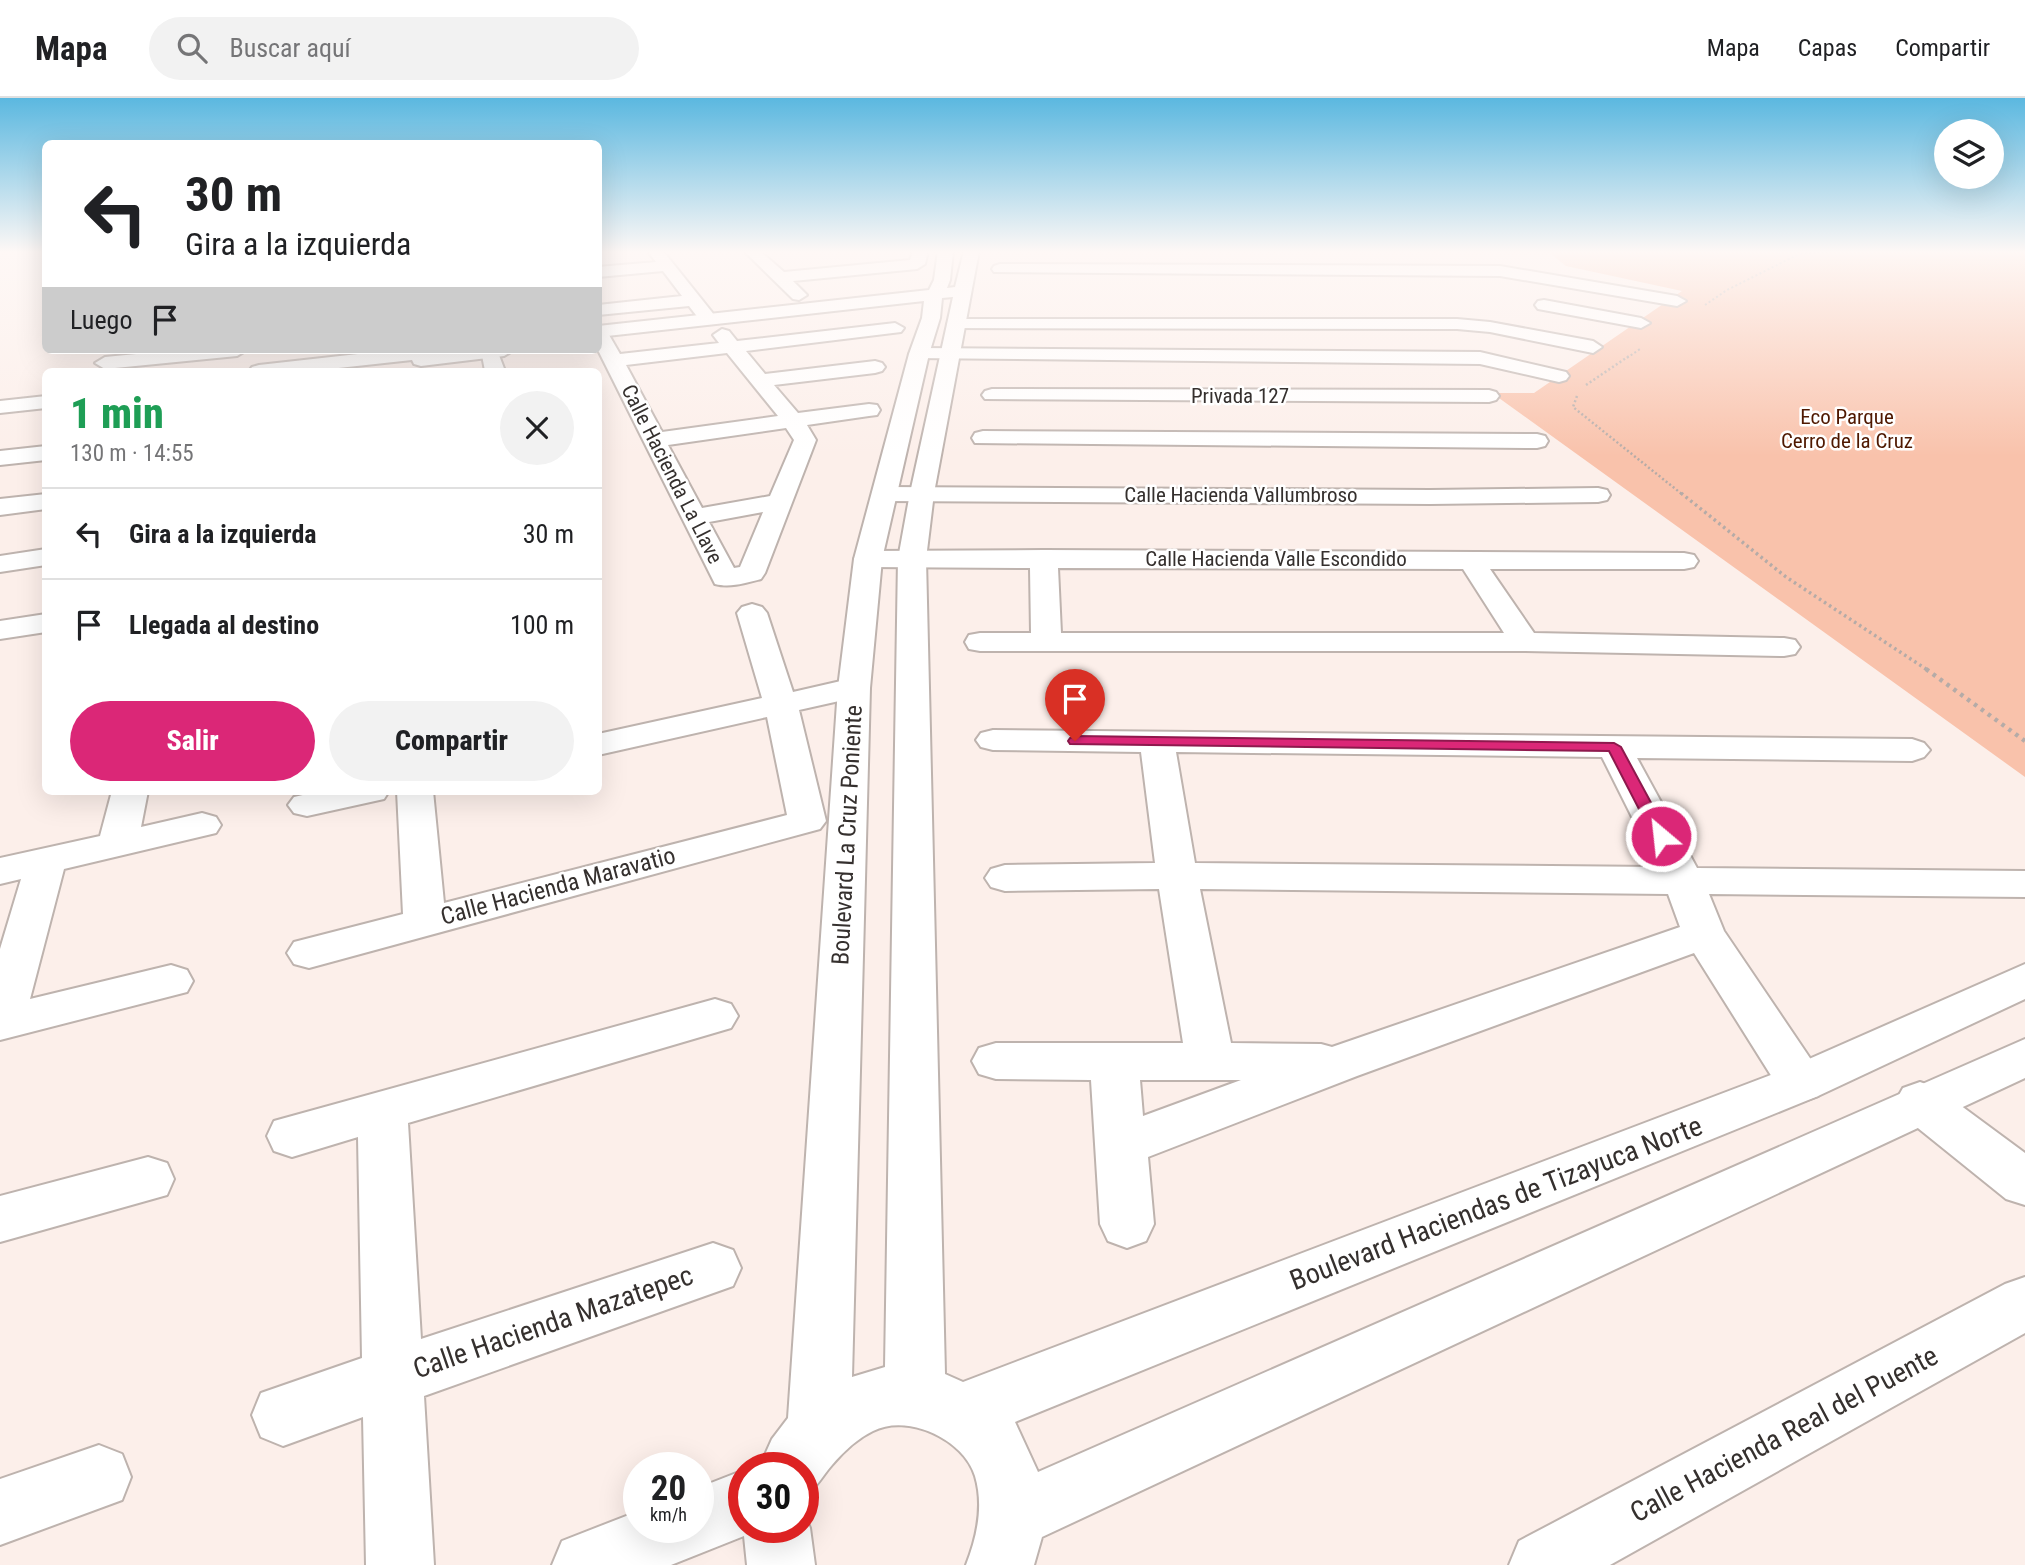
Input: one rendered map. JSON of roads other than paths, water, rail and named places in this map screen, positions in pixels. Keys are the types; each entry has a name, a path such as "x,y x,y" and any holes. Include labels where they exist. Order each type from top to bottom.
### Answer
{"street":[{"path":"602,335 723,319"},
{"path":"602,335 739,319"},
{"path":"614,361 727,341 836,329 875,319"},
{"name":"Boulevard La Cruz Poniente","path":"805,1449 854,688 869,559 884,494 934,319"},
{"name":"Boulevard La Cruz Poniente","path":"937,319 922,493 912,559 939,1405"},
{"path":"965,319 1029,356 1480,358 1559,376"},
{"path":"1013,319 1035,324 1457,324 1490,327 1594,347"},
{"path":"1035,319 1035,324"},
{"path":"1490,327 1503,319"},
{"path":"1617,319 1641,323"},
{"name":"Calle Hacienda La Llave","path":"602,339 726,578 751,573 782,501"},
{"path":"695,517 782,501 805,440 793,421 727,341"},
{"path":"286,368 409,354"},
{"path":"106,361 237,355"},
{"path":"1029,356 1030,395"},
{"path":"1342,357 1369,396"},
{"path":"335,368 365,359 496,358"},
{"path":"759,382 875,367"},
{"path":"0,398 42,394"},
{"name":"Privada 127","path":"992,395 1489,396"},
{"path":"0,407 42,402"},
{"path":"655,440 869,410"},
{"path":"983,438 1537,441"},
{"path":"1021,439 1022,494"},
{"path":"1396,441 1430,497"},
{"path":"0,458 42,453"},
{"name":"Calle Hacienda Vallumbroso","path":"884,494 1430,497 1598,495"},
{"path":"0,507 42,502"},
{"path":"0,564 42,558"},
{"path":"1044,558 1046,642"},
{"name":"Calle Hacienda Valle Escondido","path":"869,559 1684,561"},
{"path":"1471,559 1525,642"},
{"path":"752,613 781,706"},
{"path":"0,629 42,624"},
{"path":"980,642 1525,642 1784,647"},
{"path":"602,744 854,688"},
{"name":"Calle Hacienda Maravatio","path":"309,953 424,920 807,821 781,706"},
{"path":"993,740 1912,750"},
{"path":"1157,742 1177,876 1210,1060"},
{"path":"1614,747 1684,881 1704,934 1801,1083"},
{"path":"117,845 129,795"},
{"path":"307,805 349,795"},
{"path":"415,795 424,920"},
{"path":"0,871 202,825"},
{"path":"46,862 1,1023 171,981"},
{"path":"1005,878 1177,876 2025,884"},
{"path":"1120,1146 1340,1063 1704,934"},
{"name":"Boulevard Haciendas de Tizayuca Norte","path":"805,1449 853,1406 878,1398 939,1405 1801,1083 2025,980"},
{"path":"292,1136 715,1016"},
{"path":"1006,1541 1920,1102 2025,1057"},
{"path":"996,1061 1210,1060 1340,1063"},
{"path":"1114,1061 1127,1224"},
{"path":"1920,1102 2025,1183"},
{"name":"Calle Hacienda Mazatepec","path":"383,1111 400,1565"},
{"path":"0,1219 148,1179"},
{"name":"Calle Hacienda Mazatepec","path":"283,1415 713,1268"},
{"name":"Calle Hacienda Real del Puente","path":"1543,1565 2025,1303"},
{"path":"939,1405 991,1441 1003,1464 1011,1491 1006,1541"},
{"path":"0,1512 99,1477"},
{"path":"586,1565 642,1543"},
{"path":"779,1543 781,1565"}],"park label":[{"name":"Eco Parque Cerro de la Cruz","path":"1847,429"}]}
